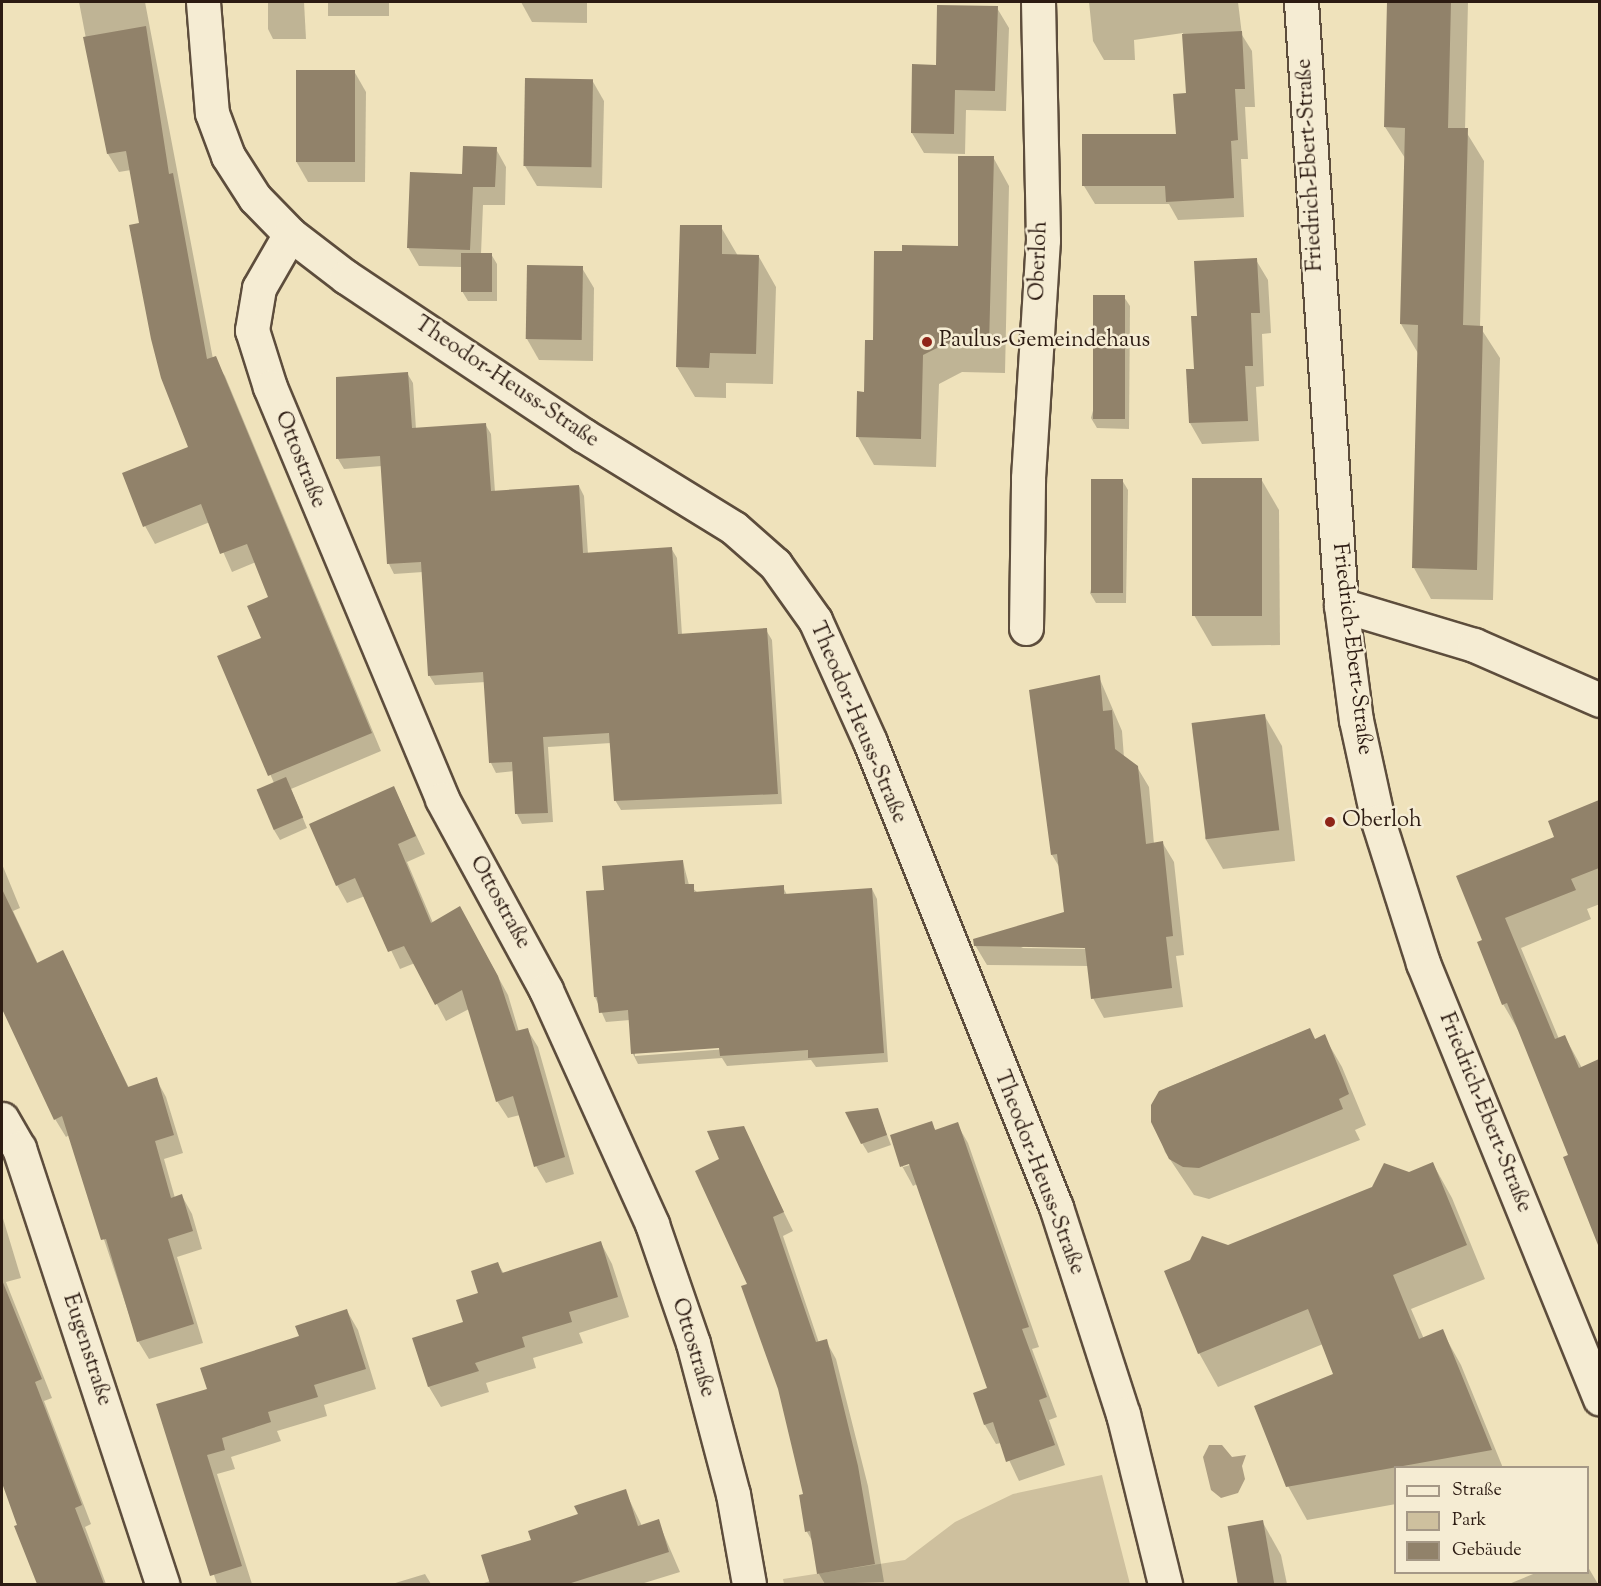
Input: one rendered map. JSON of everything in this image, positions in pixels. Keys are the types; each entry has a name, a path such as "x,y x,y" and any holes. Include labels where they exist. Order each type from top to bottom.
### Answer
{"street":[{"name":"Theodor-Heuss-Straße","path":"203,2 212,113 228,156 255,198 290,234 346,277 583,435 734,528 775,564 815,620 870,742 1056,1207 1123,1414 1165,1584"},
{"name":"Oberloh","path":"1026,628 1028,478 1043,240 1038,2"},
{"name":"Friedrich-Ebert-Straße","path":"1301,2 1341,604 1356,720 1378,821 1423,963 1599,1398"},
{"name":"Ottostraße","path":"290,234 259,288 252,330 273,397 442,799 546,990 652,1224 696,1354 733,1494 749,1584"},
{"path":"1341,604 1474,645 1599,700"},
{"name":"Eugenstraße","path":"2,1119 19,1148 162,1584"}],"green space":[{"path":"1102,1475 1130,1584 784,1584 783,1579 905,1560 955,1522 1013,1494"}],"shaded area":[{"path":"1209,1445 1222,1445 1232,1457 1246,1455 1242,1466 1245,1479 1238,1493 1221,1498 1211,1490 1203,1457"}],"building":[{"path":"1387,2 1451,2 1448,128 1468,128 1463,325 1483,326 1477,570 1412,568 1418,325 1400,324 1405,128 1384,127"},
{"path":"937,5 998,6 995,91 955,90 954,134 911,133 912,64 936,65"},
{"path":"146,26 169,174 173,173 207,359 216,356 372,733 268,776 217,656 261,638 247,606 268,597 247,544 220,554 201,504 143,527 122,473 188,447 161,378 151,339 129,225 139,223 126,151 107,154 83,37"},
{"path":"1242,31 1245,89 1235,89 1238,140 1231,141 1234,198 1166,202 1165,186 1082,186 1082,134 1176,134 1173,94 1186,93 1182,34"},
{"path":"296,70 355,70 355,162 296,162"},
{"path":"525,78 593,79 591,167 523,166"},
{"path":"463,146 497,147 495,187 473,187 470,250 407,248 410,172 462,174"},
{"name":"Paulus-Gemeindehaus","path":"958,156 994,156 989,345 945,344 923,355 921,439 856,437 857,391 864,392 865,340 873,340 874,251 902,251 902,245 958,246"},
{"path":"680,225 722,225 722,254 759,255 756,354 710,353 709,368 676,367"},
{"path":"461,253 492,253 492,292 461,292"},
{"path":"1257,258 1260,313 1251,313 1253,366 1245,366 1248,421 1189,423 1186,369 1194,369 1191,316 1197,316 1194,261"},
{"path":"527,265 583,266 582,340 526,339"},
{"path":"1093,295 1125,295 1125,419 1093,419"},
{"path":"408,372 412,428 486,423 491,491 579,485 583,553 672,547 678,634 767,628 778,794 614,801 609,733 543,737 548,813 515,814 512,762 489,763 483,672 428,676 421,562 387,564 380,456 336,459 336,377"},
{"path":"1192,478 1262,478 1262,616 1192,616"},
{"path":"1091,479 1123,479 1123,593 1091,593"},
{"path":"1100,675 1103,711 1112,710 1115,749 1138,766 1146,844 1163,841 1173,936 1166,937 1172,988 1091,999 1085,948 974,946 973,939 1064,912 1057,854 1051,855 1029,690"},
{"path":"1265,714 1279,830 1206,839 1192,723"},
{"path":"286,777 303,818 274,830 257,790"},
{"path":"394,786 416,836 398,844 431,923 460,906 498,976 516,1031 528,1028 565,1157 534,1167 513,1096 496,1102 462,990 435,1005 404,946 388,952 355,878 336,886 309,824"},
{"path":"1599,800 1599,868 1571,879 1576,890 1505,918 1555,1039 1565,1035 1579,1068 1599,1059 1598,1245 1563,1157 1568,1155 1507,1003 1502,1005 1477,942 1482,940 1456,876 1554,837 1548,821"},
{"path":"683,860 685,884 694,884 694,892 784,885 784,894 872,888 884,1053 808,1058 808,1050 720,1056 719,1048 631,1054 628,1010 599,1013 597,997 594,997 586,891 604,890 602,866"},
{"path":"2,889 37,963 63,950 128,1087 157,1077 174,1135 155,1141 171,1198 182,1194 193,1231 168,1239 194,1324 137,1342 106,1239 101,1240 62,1116 54,1120 2,1009"},
{"path":"1310,1028 1315,1039 1325,1034 1343,1078 1349,1094 1339,1099 1343,1109 1199,1168 1183,1167 1169,1159 1151,1122 1151,1105 1159,1091"},
{"path":"878,1108 887,1135 861,1144 845,1112"},
{"path":"932,1121 935,1130 958,1122 1029,1327 1022,1329 1047,1397 1039,1400 1055,1445 1006,1462 993,1422 984,1425 973,1393 987,1388 909,1164 900,1167 890,1135"},
{"path":"744,1126 784,1212 773,1217 816,1342 827,1339 858,1466 875,1564 817,1574 810,1531 805,1532 799,1495 803,1494 778,1389 741,1286 747,1284 695,1171 719,1159 707,1131"},
{"path":"1433,1162 1467,1245 1393,1275 1419,1339 1443,1329 1492,1450 1286,1487 1254,1406 1333,1374 1308,1309 1198,1354 1164,1271 1190,1260 1202,1236 1228,1245 1372,1187 1384,1163 1409,1172"},
{"path":"601,1241 618,1297 569,1312 572,1322 522,1337 525,1347 475,1363 479,1371 428,1387 412,1338 463,1322 456,1300 478,1293 471,1271 498,1262 502,1273"},
{"path":"2,1280 42,1379 35,1382 82,1505 75,1508 104,1584 37,1584 14,1526 17,1525 2,1483"},
{"path":"347,1309 366,1369 314,1385 318,1397 268,1412 271,1422 222,1438 225,1450 207,1455 242,1566 210,1576 156,1404 207,1389 200,1368 299,1336 295,1326"},
{"path":"626,1489 638,1526 659,1519 669,1552 568,1584 490,1584 481,1555 531,1540 528,1531 578,1514 574,1506"},
{"path":"1263,1520 1274,1584 1238,1584 1228,1526"}],"place":[{"name":"Paulus-Gemeindehaus","path":"927,342"},
{"name":"Oberloh","path":"1330,822"}]}
